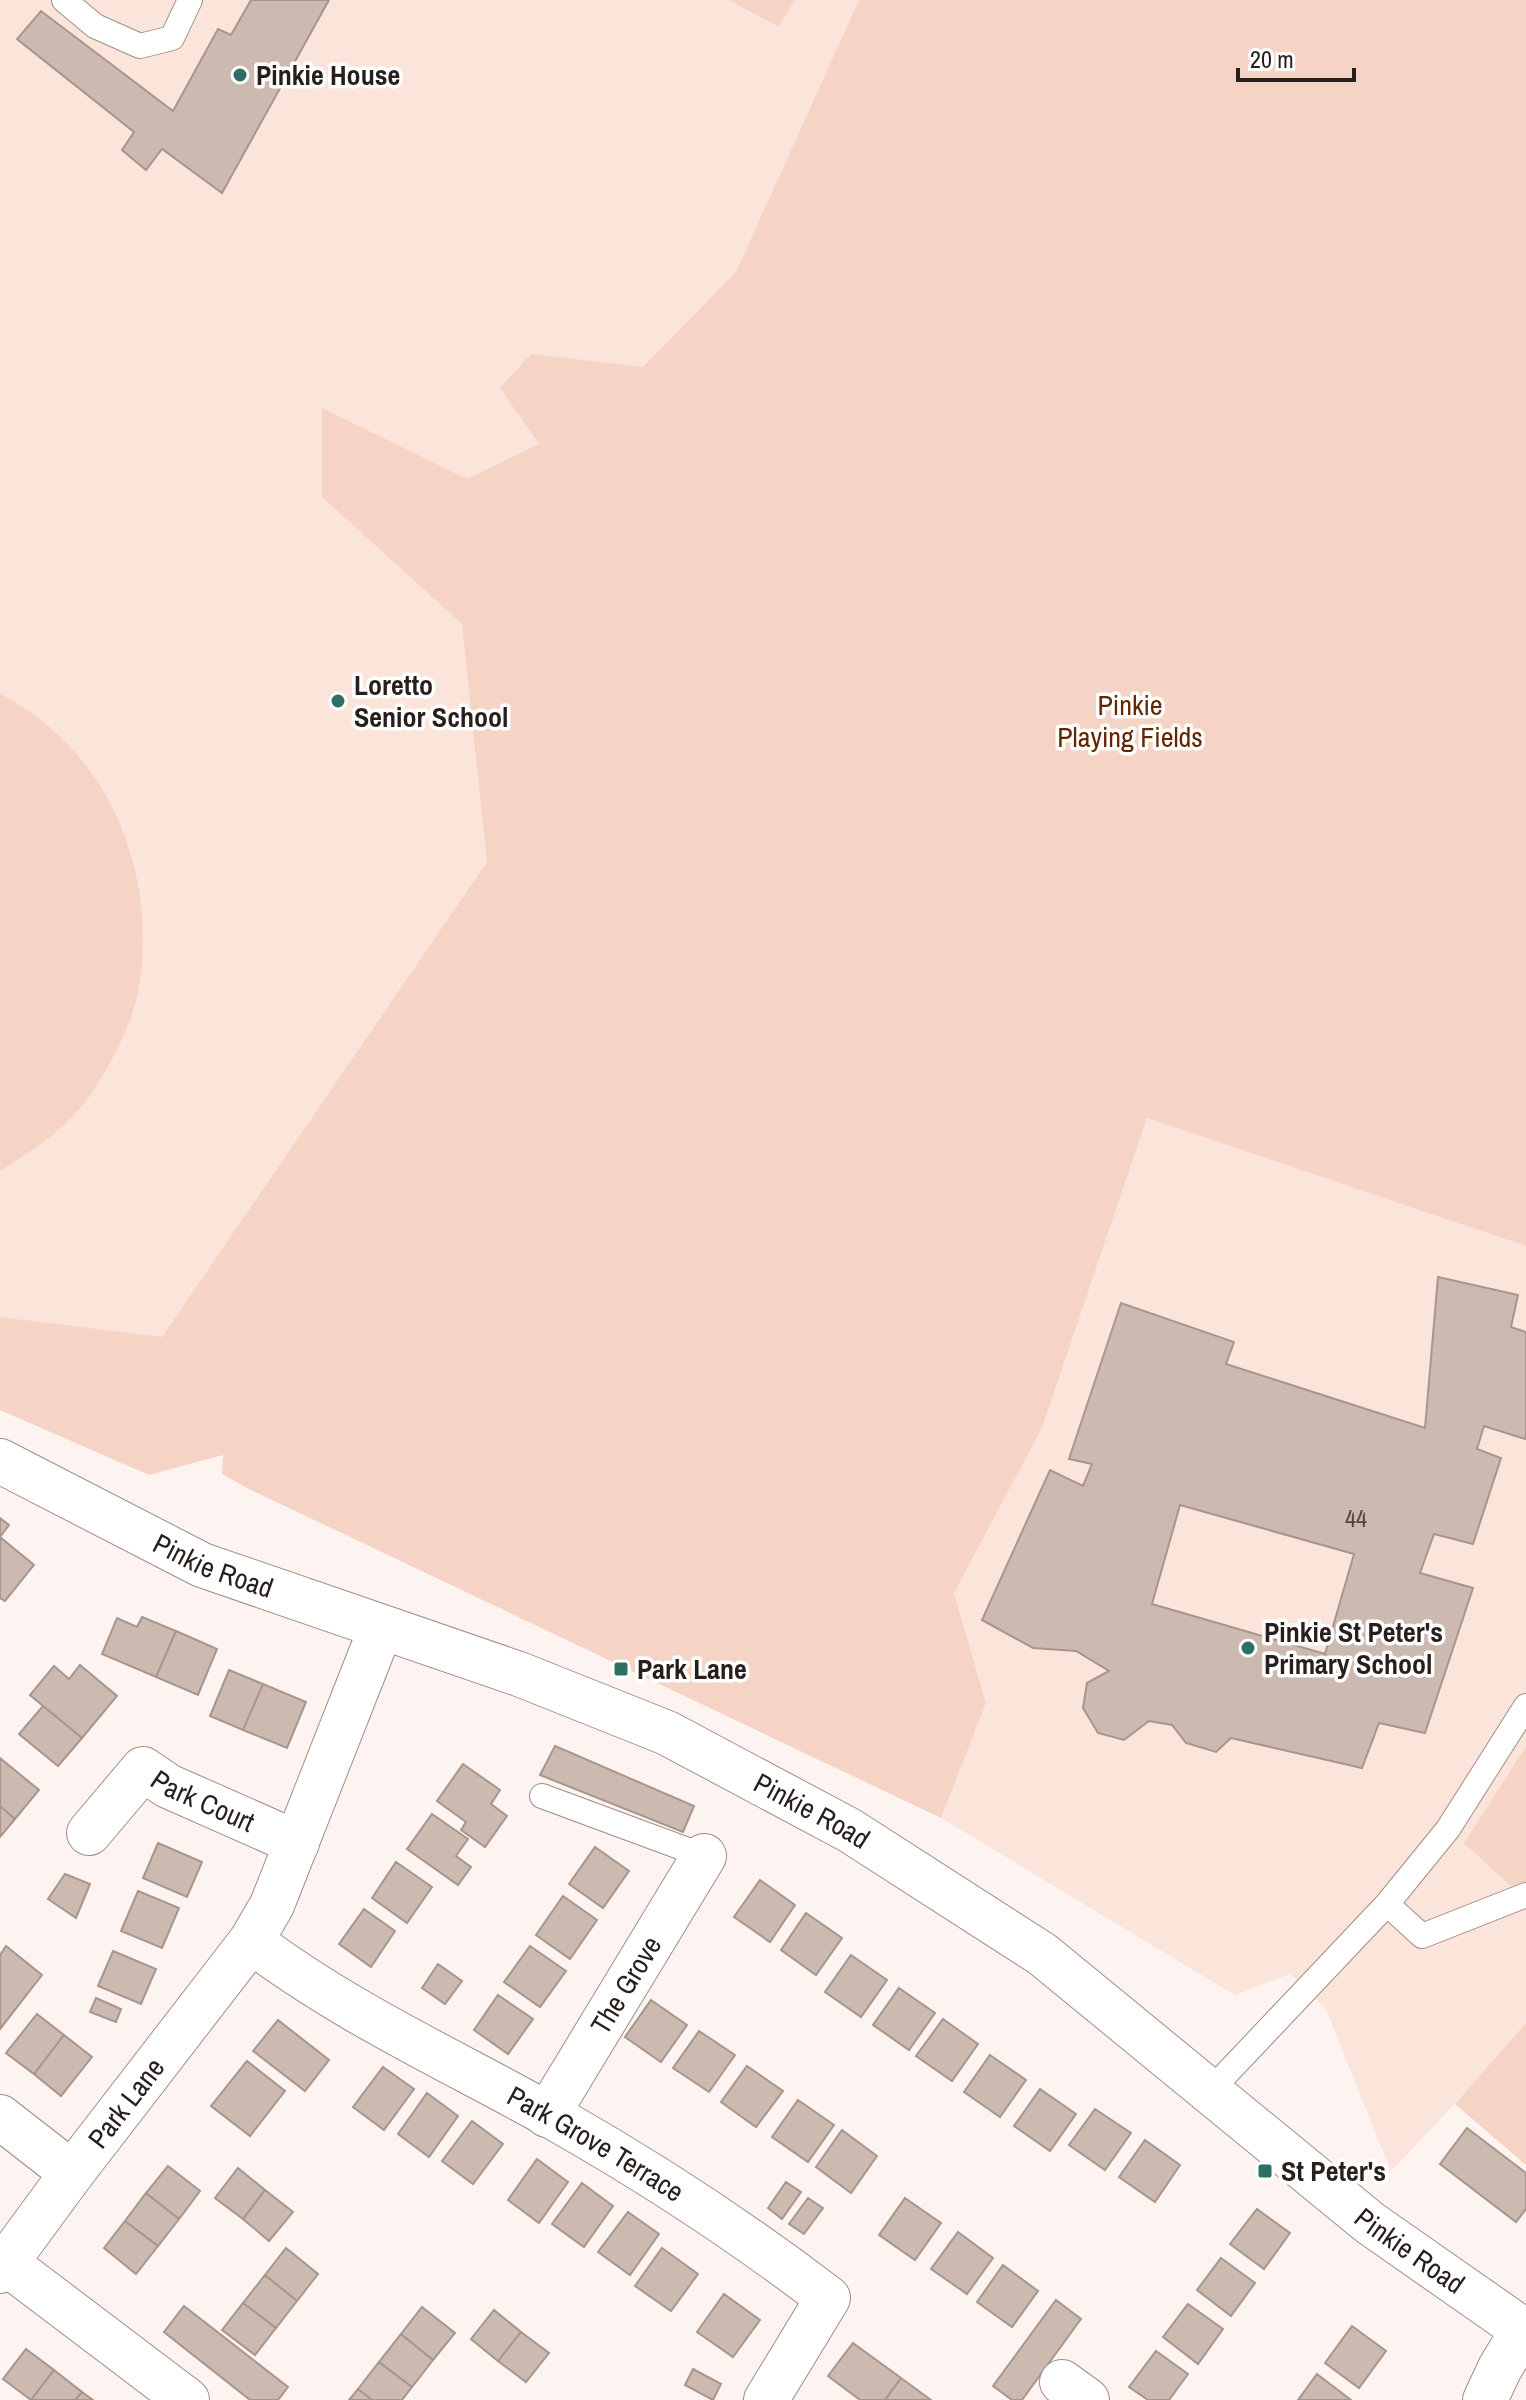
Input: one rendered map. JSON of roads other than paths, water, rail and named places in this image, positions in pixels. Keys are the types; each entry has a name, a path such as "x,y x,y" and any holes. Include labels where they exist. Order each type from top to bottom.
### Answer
{"street":[{"name":"Pinkie Road","path":"0,1461 202,1565 519,1674 667,1733 849,1830 1042,1954 1370,2223 1525,2329"},
{"name":"Park Lane","path":"3,2267 251,1941 272,1905 381,1628"},
{"name":"Park Court","path":"89,1833 143,1769 168,1786 297,1843"},
{"name":"The Grove","path":"547,2115 704,1856"},
{"name":"Park Grove Terrace","path":"251,1941 371,2017 547,2115 741,2234 828,2298 766,2400"},
{"path":"0,2117 72,2173"},
{"path":"3,2267 187,2400"},
{"path":"1485,2400 1500,2368 1525,2329"}],"lane":[{"path":"64,0 95,26 140,46 172,38 190,0"},
{"path":"1210,2091 1387,1904 1448,1829 1526,1706"},
{"path":"542,1796 704,1856"},
{"path":"1387,1904 1422,1936 1526,1895"}],"place":[{"name":"Pinkie House","path":"240,75"},
{"name":"Loretto Senior School","path":"338,701"},
{"name":"Pinkie St Peter's Primary School","path":"1248,1648"},
{"name":"Park Lane","path":"621,1669"},
{"name":"St Peter's","path":"1265,2171"}],"park label":[{"name":"Pinkie Playing Fields","path":"1130,721"}]}
